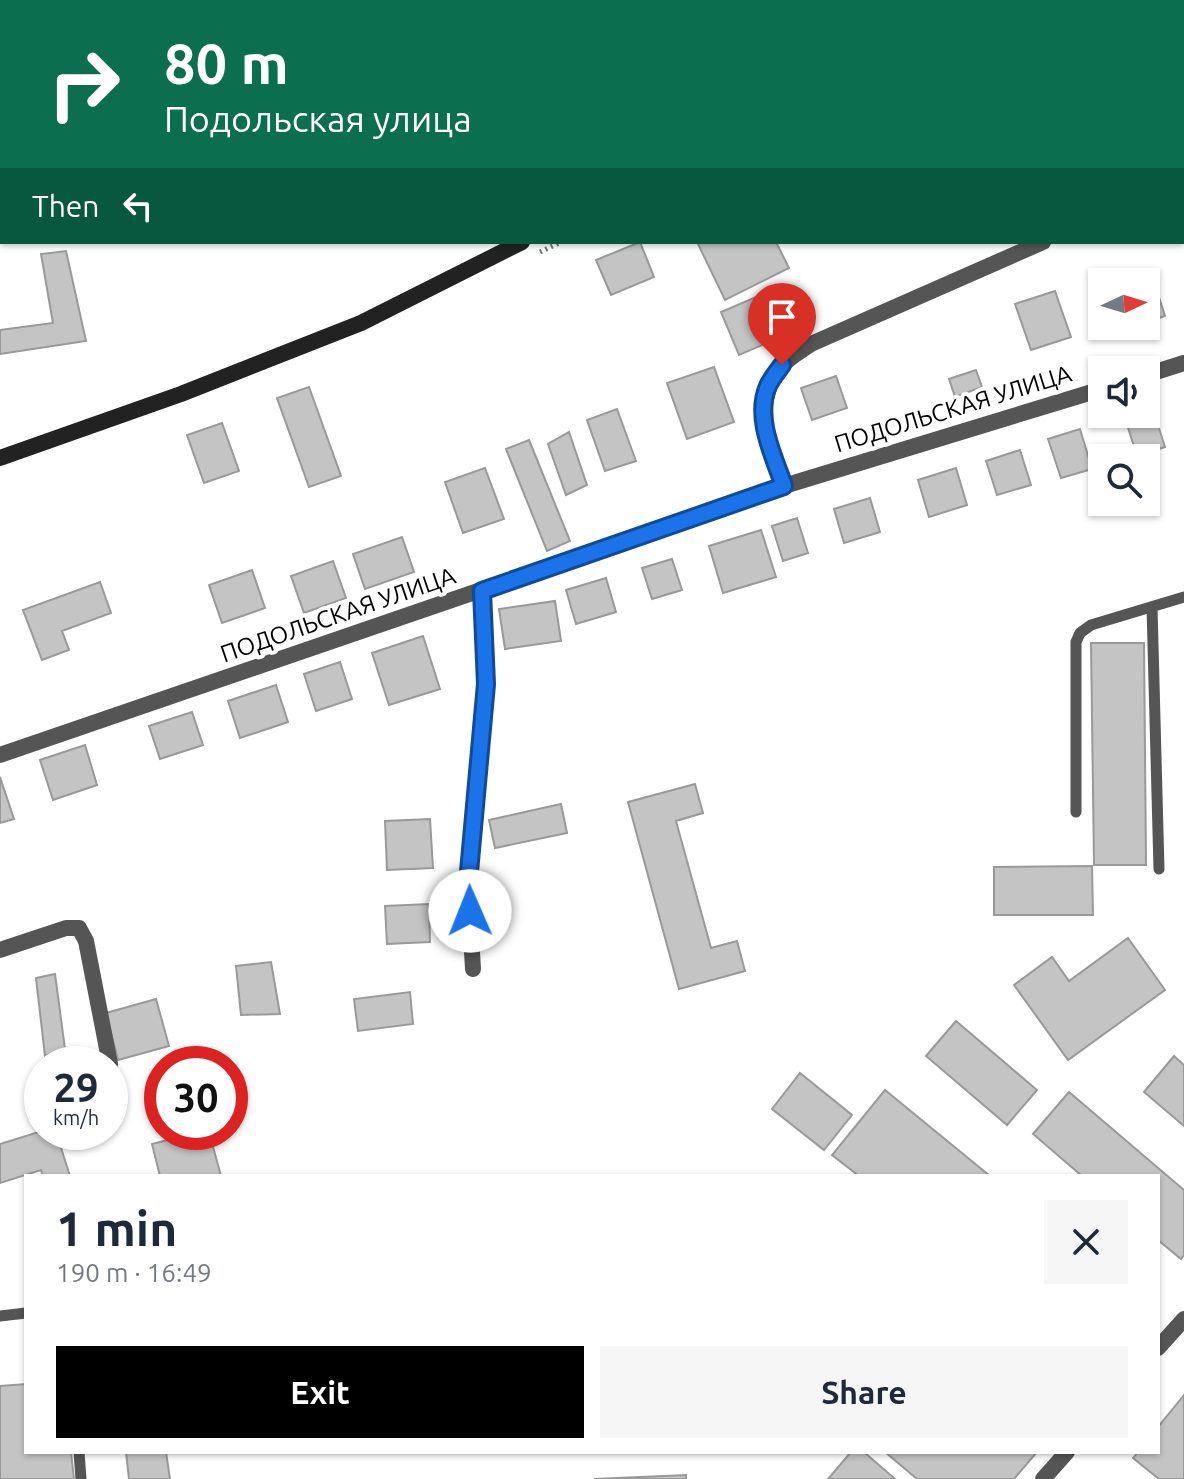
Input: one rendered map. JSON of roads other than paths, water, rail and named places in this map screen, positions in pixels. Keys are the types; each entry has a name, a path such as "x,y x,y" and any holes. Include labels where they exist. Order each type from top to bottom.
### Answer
{"main road":[{"path":"0,458 181,394 361,323 518,244"}],"street":[{"path":"784,486 770,447 764,418 767,388 782,365 811,344 1038,244"},
{"path":"1160,371 1184,363"},
{"name":"ПОДОЛЬСКАЯ УЛИЦА","path":"0,755 784,486 1088,393"},
{"path":"473,969 468,883 486,684 482,591"},
{"path":"0,950 66,928 79,928 86,941 106,1046"},
{"path":"1160,1346 1184,1319"},
{"path":"1043,1479 1065,1454"}],"lane":[{"path":"1076,812 1076,642 1080,633 1091,625 1184,597"},
{"path":"1152,607 1159,869"},
{"path":"0,1316 24,1313"},
{"path":"79,1454 81,1479"}]}
